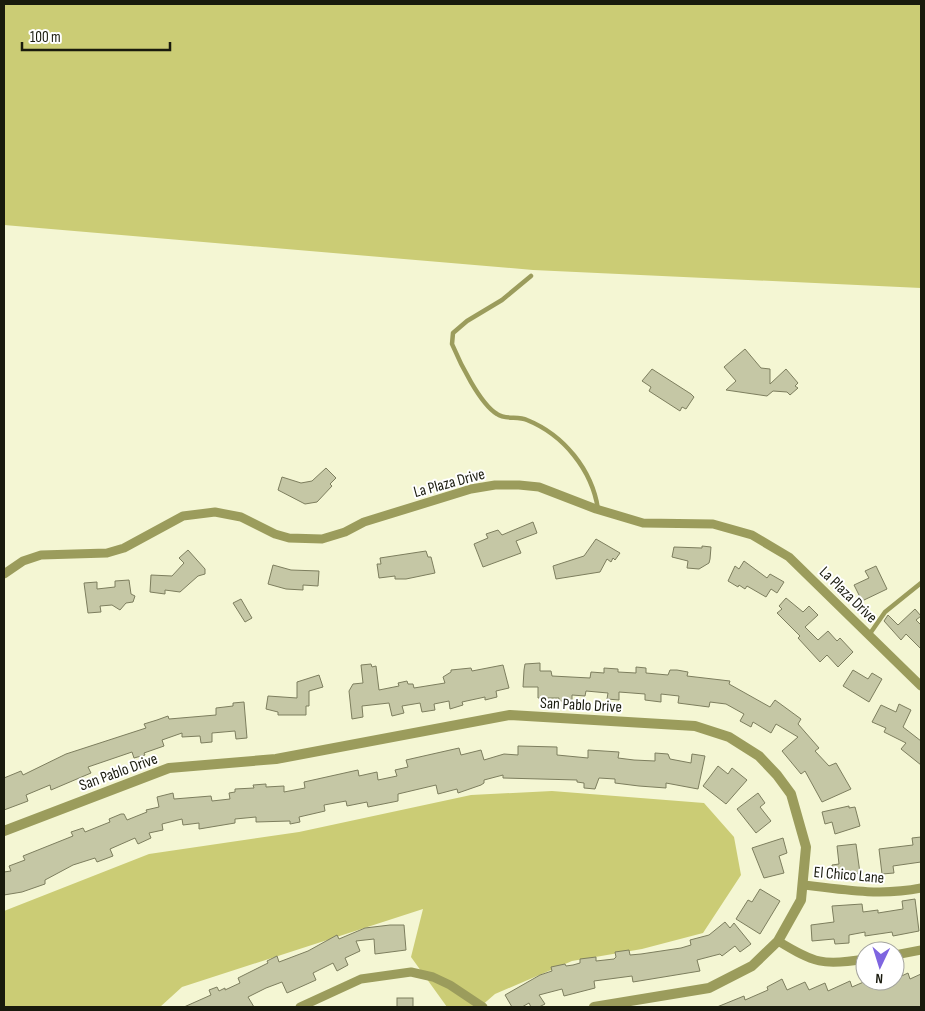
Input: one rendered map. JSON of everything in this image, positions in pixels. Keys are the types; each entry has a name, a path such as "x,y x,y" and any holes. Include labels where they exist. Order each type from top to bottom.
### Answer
{"street":[{"name":"La Plaza Drive","path":"4,574 23,561 41,555 107,552 124,548 183,516 215,512 241,517 275,534 289,538 322,539 345,532 364,522 471,490 496,485 540,487 598,509 643,523 713,524 752,535 789,557 921,686"},
{"name":"San Pablo Drive","path":"4,831 146,775 170,768 276,759 510,715 695,726 729,737 759,756 777,775 790,793 806,847 804,885 801,900 778,941 752,966 709,988 594,1007"},
{"name":"El Chico Lane","path":"804,885 867,893 901,892 921,888"},
{"path":"778,941 807,959 825,963 855,961"},
{"path":"905,953 921,950"},
{"path":"300,1007 361,979 410,972 433,977 450,984 483,1007"}],"lane":[{"path":"531,276 502,300 464,323 453,333 452,344 487,406 499,416 525,418 542,427 557,437 572,453 595,489 598,509"},
{"path":"868,634 885,612 921,583"}],"shaded area":[{"path":"4,4 921,4 921,288 533,270 4,225"},
{"path":"552,791 704,803 734,837 741,875 703,933 642,949 572,961 495,994 480,1007 447,1007 411,957 423,909 182,987 160,1007 4,1007 4,911 149,854 299,832 471,795"}],"building":[{"path":"745,349 761,368 770,369 770,384 786,369 798,383 795,386 798,388 790,395 787,392 773,391 767,396 726,390 736,381 724,367"},
{"path":"652,369 694,397 686,409 682,407 680,411 649,391 651,387 642,381"},
{"path":"326,468 336,478 330,484 332,486 317,502 305,504 278,490 282,477 301,483 312,481"},
{"path":"533,522 537,533 516,541 521,553 483,567 474,544 488,538 486,534 498,530 502,535"},
{"path":"596,539 620,553 615,560 613,558 611,562 607,559 600,572 556,579 553,566 584,556"},
{"path":"702,546 711,547 710,559 709,563 699,569 687,568 688,561 672,557 674,547 702,548"},
{"path":"188,550 205,569 205,574 198,576 180,592 165,590 165,594 150,592 151,575 172,576 184,563 179,558"},
{"path":"426,551 428,557 431,557 435,573 406,579 395,579 395,576 379,578 377,564 381,564 380,558"},
{"path":"744,561 767,578 770,574 784,582 777,593 771,589 766,597 747,586 745,589 728,581 735,566 739,569"},
{"path":"273,565 291,570 319,571 318,586 303,585 303,590 286,589 268,584"},
{"path":"876,566 887,589 862,601 854,585 869,578 865,571"},
{"path":"129,580 131,594 135,596 133,602 126,603 120,610 112,605 100,606 101,612 88,613 84,583 97,582 97,589 115,587 115,581"},
{"path":"786,598 803,612 809,606 818,615 805,627 818,640 828,631 837,641 840,638 853,652 838,667 827,655 820,662 798,638 800,636 777,613 782,609 779,606"},
{"path":"241,599 252,618 245,622 233,603"},
{"path":"915,609 921,616 916,620 921,625 921,649 906,634 901,640 884,621 888,615 898,625"},
{"path":"540,663 540,671 551,671 552,676 590,678 591,672 604,673 604,668 618,669 618,672 636,673 636,667 646,668 646,673 668,675 670,670 677,670 688,672 687,676 730,681 729,684 770,707 775,700 801,719 798,724 819,748 815,751 829,766 836,763 851,789 822,802 805,771 801,774 782,751 798,737 776,724 771,733 753,722 751,727 740,721 744,714 726,704 710,702 709,707 678,703 679,696 661,694 661,702 645,700 645,694 619,692 619,700 607,699 608,693 586,691 585,696 572,695 572,701 559,701 559,698 538,698 538,687 523,687 525,664"},
{"path":"371,664 372,667 376,666 379,690 399,686 398,683 407,681 408,684 413,684 414,688 445,683 443,677 451,672 451,670 471,668 472,671 503,665 509,688 496,691 497,697 485,700 485,697 462,702 463,705 450,709 449,701 434,704 435,710 422,712 420,703 402,706 404,713 392,716 389,703 362,706 363,717 352,719 349,691 353,684 363,683 361,665"},
{"path":"853,670 868,679 872,673 882,679 869,702 843,686"},
{"path":"319,675 323,687 309,691 309,706 306,706 306,715 278,715 278,712 266,709 268,696 297,698 297,682"},
{"path":"244,702 247,738 236,739 235,731 212,733 212,742 201,743 200,736 182,737 182,733 162,740 164,746 144,753 145,755 134,758 132,752 88,767 91,773 51,790 50,785 26,795 28,801 4,810 4,778 21,771 23,775 66,754 146,728 144,724 168,716 169,719 216,715 216,708 233,706 233,703"},
{"path":"899,704 911,710 903,727 921,741 921,765 901,749 906,743 884,732 886,728 872,722 881,705 896,712"},
{"path":"518,746 557,747 557,755 588,758 588,750 619,752 618,758 634,760 655,761 655,753 668,754 670,759 691,763 692,754 705,756 698,789 666,783 666,788 639,786 615,783 615,779 599,778 595,789 584,788 584,783 577,782 577,780 503,778 503,775 484,780 484,783 481,785 458,793 457,789 438,794 436,785 398,794 398,801 368,807 367,802 347,806 346,801 324,805 325,811 299,817 300,822 290,824 290,821 256,822 256,817 235,819 235,823 199,829 199,823 183,825 182,819 162,824 163,830 149,833 151,838 138,844 135,838 110,849 113,856 97,862 95,858 73,865 45,880 45,884 22,892 4,895 4,872 11,871 9,866 25,860 23,856 73,836 71,832 83,828 85,832 110,822 109,819 121,814 124,814 127,820 147,812 146,810 159,807 157,797 173,793 174,799 211,796 212,801 230,799 229,793 235,792 235,789 254,788 253,785 266,784 266,787 284,786 284,792 305,788 304,782 358,770 359,776 377,772 378,780 397,776 395,770 408,767 406,760 459,748 461,755 481,750 484,760 504,754 518,755"},
{"path":"718,766 728,774 732,768 747,780 726,804 703,786"},
{"path":"758,793 765,803 760,807 771,821 756,833 737,809"},
{"path":"849,806 849,808 855,807 860,826 835,834 832,822 825,824 822,812"},
{"path":"921,837 921,862 893,866 894,873 882,874 879,849 913,845 912,838"},
{"path":"783,838 787,853 779,856 784,873 764,878 752,848"},
{"path":"856,844 860,873 834,879 832,865 839,864 837,846"},
{"path":"760,889 780,901 760,934 736,919 748,900 752,902"},
{"path":"915,899 919,931 893,936 892,932 865,936 865,932 849,935 849,943 835,944 834,939 812,941 811,925 834,922 832,906 862,904 863,912 878,910 878,913 903,909 902,901"},
{"path":"725,922 730,928 734,923 751,944 740,952 735,946 722,956 720,954 697,960 700,971 633,982 632,976 594,981 595,988 564,996 562,989 539,995 545,1004 539,1007 531,1007 529,1003 522,1007 512,1007 505,995 540,975 552,971 551,967 565,964 566,966 573,965 580,963 580,959 596,957 596,961 614,959 616,957 615,952 629,950 630,955 681,948 691,945 690,940 709,935"},
{"path":"404,925 406,950 375,954 374,939 356,941 360,951 345,958 348,965 337,971 333,963 313,973 316,980 287,993 282,982 266,988 248,997 254,1007 184,1007 211,995 209,990 217,987 219,991 225,988 225,990 240,983 238,978 268,963 267,961 277,956 279,962 308,951 337,935 339,939 365,928"},
{"path":"908,973 910,979 921,974 921,1007 717,1007 744,996 745,1000 768,990 767,987 782,979 787,990 805,982 809,990 825,983 828,991 850,981 852,987 855,986 855,991 905,991 905,974"},
{"path":"397,998 413,998 413,1007 397,1007"}]}
